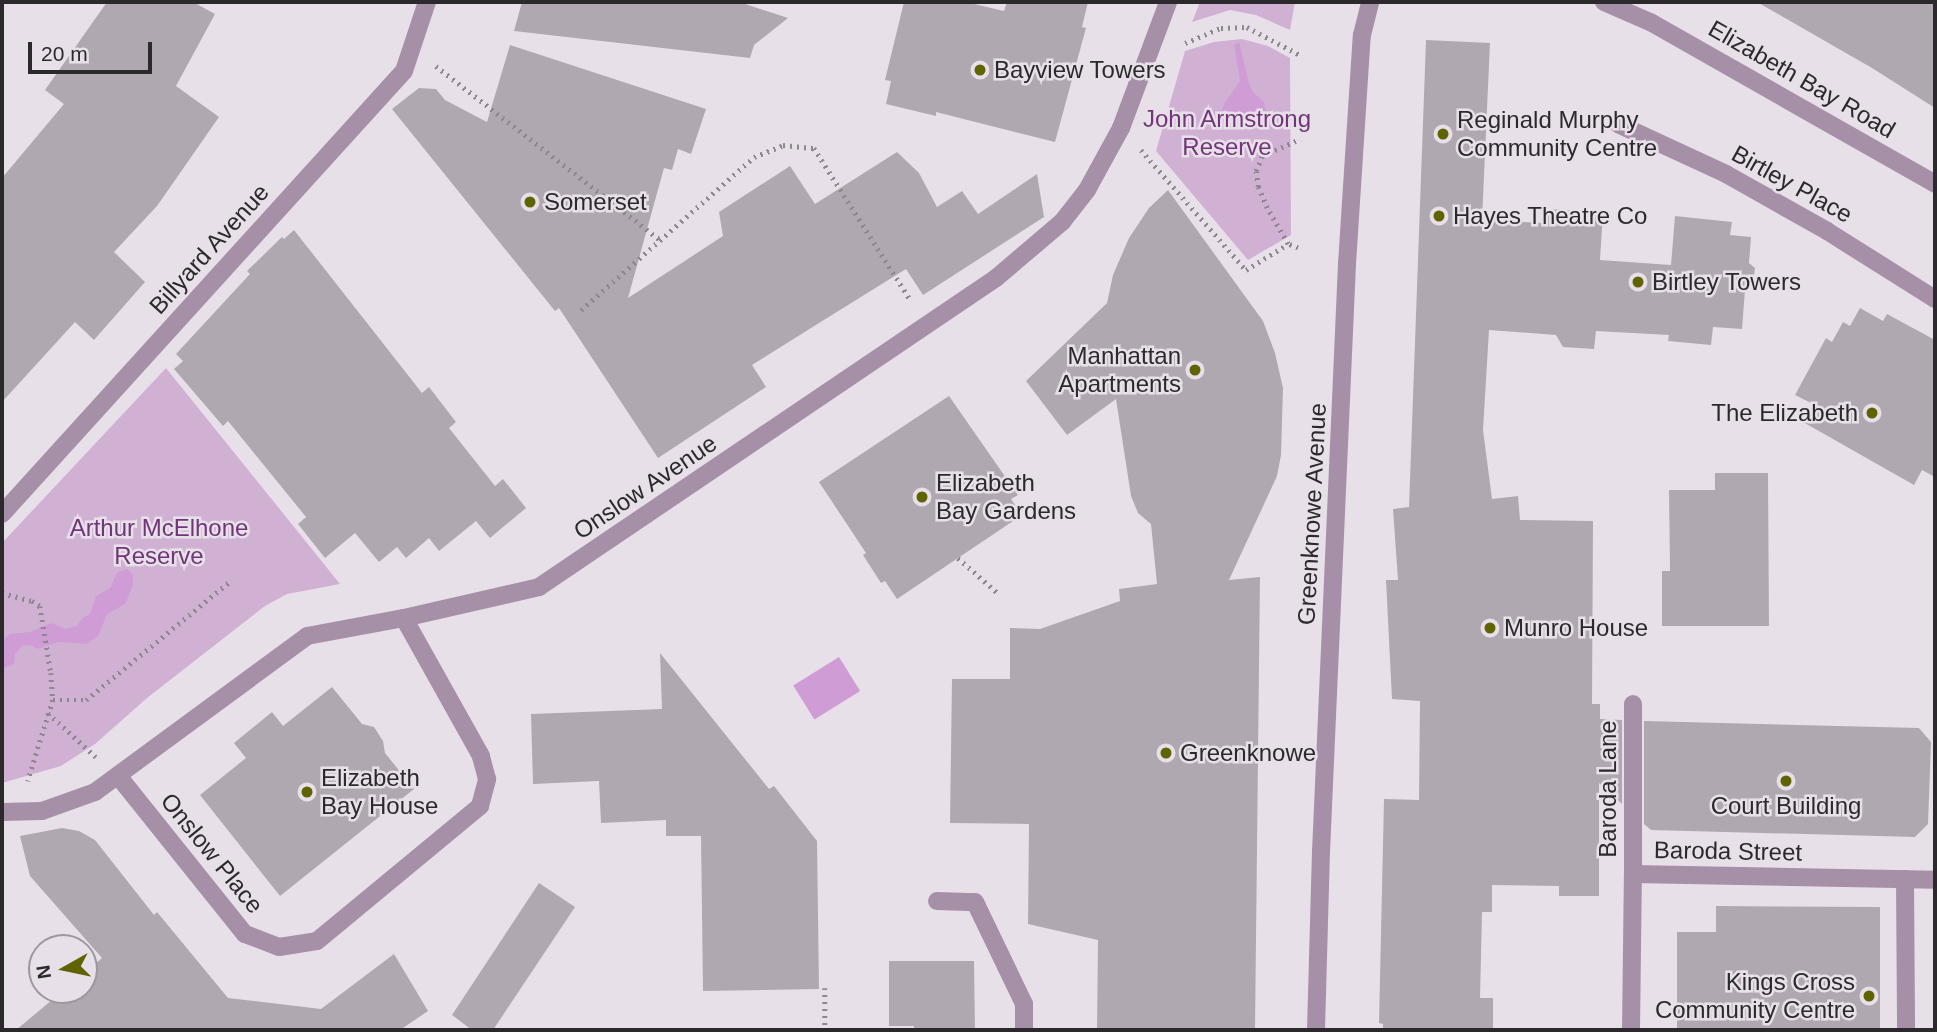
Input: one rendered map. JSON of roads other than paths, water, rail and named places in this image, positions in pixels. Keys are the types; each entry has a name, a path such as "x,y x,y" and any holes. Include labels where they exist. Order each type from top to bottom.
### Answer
{"street":[{"name":"Billyard Avenue","path":"2,514 404,71 427,2"},
{"name":"Onslow Avenue","path":"10,812 42,811 95,792 119,777 307,636 404,618 539,587 996,278 1062,222 1087,191 1121,128 1168,2"},
{"name":"Greenknowe Avenue","path":"1316,1030 1321,852 1347,264 1362,35 1370,2"},
{"name":"Elizabeth Bay Road","path":"1604,2 1675,35 1935,184"},
{"name":"Birtley Place","path":"1618,124 1726,174 1827,231 1935,299"},
{"name":"Onslow Place","path":"119,777 245,934 279,947 317,941 480,806 487,779 481,756 404,618"},
{"name":"Baroda Lane","path":"1633,704 1633,874"},
{"name":"Baroda Street","path":"1630,1030 1633,874 1935,880"},
{"path":"1905,879 1906,1030"},
{"path":"936,901 975,902 1024,1004 1024,1030"}],"place":[{"name":"Bayview Towers","path":"980,70"},
{"name":"Reginald Murphy Community Centre","path":"1443,134"},
{"name":"Somerset","path":"530,202"},
{"name":"Hayes Theatre Co","path":"1439,216"},
{"name":"Birtley Towers","path":"1638,282"},
{"name":"Manhattan Apartments","path":"1195,370"},
{"name":"The Elizabeth","path":"1872,413"},
{"name":"Elizabeth Bay Gardens","path":"922,497"},
{"name":"Munro House","path":"1490,628"},
{"name":"Greenknowe","path":"1166,753"},
{"name":"Court Building","path":"1786,781"},
{"name":"Elizabeth Bay House","path":"307,792"},
{"name":"Kings Cross Community Centre","path":"1869,996"}],"park label":[{"name":"John Armstrong Reserve","path":"1227,133"},
{"name":"Arthur McElhone Reserve","path":"159,542"}]}
